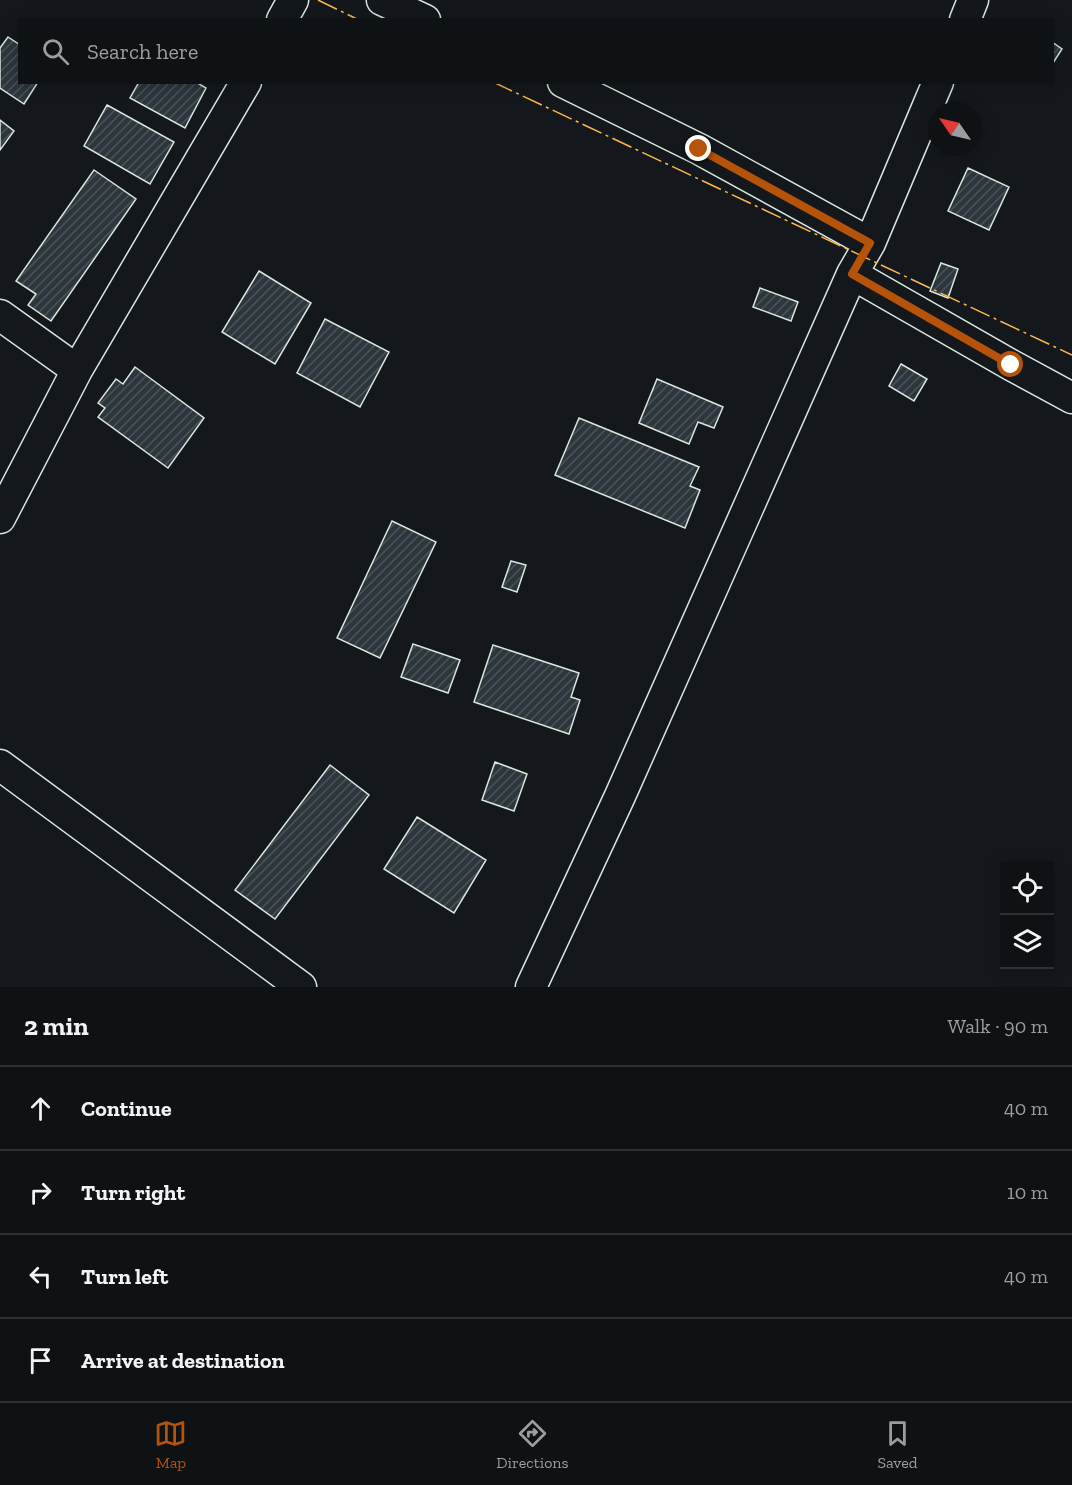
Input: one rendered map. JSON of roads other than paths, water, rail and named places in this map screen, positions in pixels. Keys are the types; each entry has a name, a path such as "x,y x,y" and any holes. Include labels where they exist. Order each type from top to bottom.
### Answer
{"street":[{"path":"283,18 293,0"},
{"path":"382,0 421,18"},
{"path":"966,18 973,0"},
{"path":"0,518 77,370 245,84"},
{"path":"567,84 699,149 870,243"},
{"path":"531,987 620,796 852,274 870,243 937,84"},
{"path":"852,274 1072,398"},
{"path":"0,315 77,370"},
{"path":"0,765 301,987"}]}
